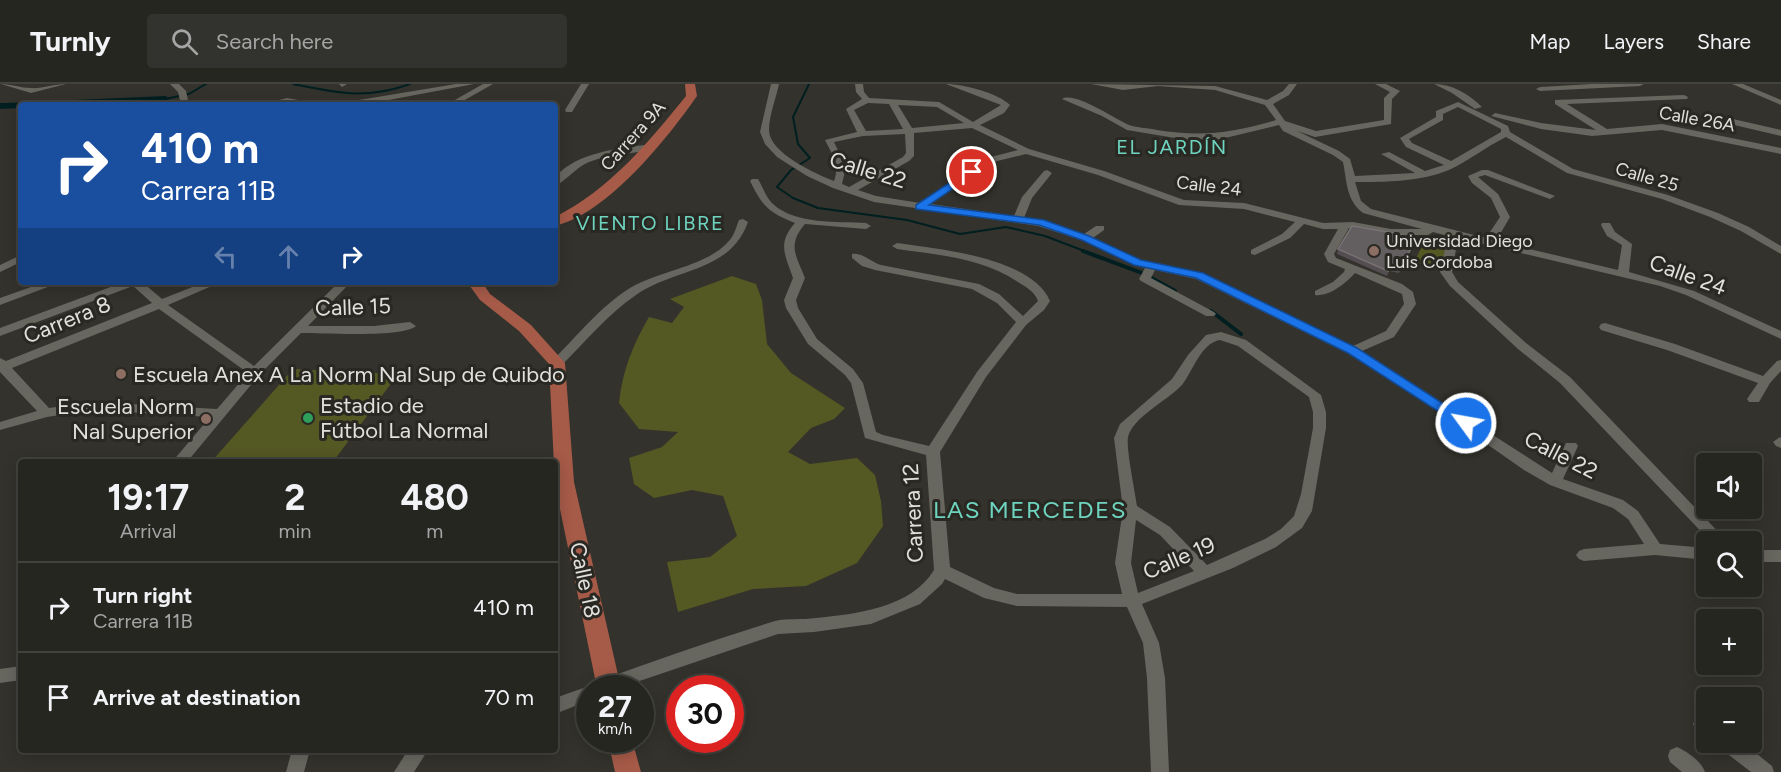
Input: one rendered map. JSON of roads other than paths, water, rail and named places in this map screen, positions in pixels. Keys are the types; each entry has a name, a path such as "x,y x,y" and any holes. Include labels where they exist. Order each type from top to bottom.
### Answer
{"main road":[{"name":"Carrera 9A","path":"558,220 620,180 651,147 692,96 693,91 690,84"},
{"path":"476,285 485,297 525,328 557,363"},
{"name":"Calle 18","path":"557,363 564,482 598,675"},
{"path":"623,753 628,772"}],"street":[{"path":"7,84 31,91 62,84"},
{"path":"174,84 184,99"},
{"path":"365,102 470,84"},
{"path":"569,110 583,84"},
{"name":"Calle 22","path":"775,84 764,132 765,138 773,150 794,164 836,186 874,199 1053,226 1151,267 1199,276 1353,351 1466,423 1529,467 1555,481 1618,504 1633,515 1655,549"},
{"path":"860,84 860,92 867,100 850,109 855,123 863,133"},
{"path":"836,186 842,172 838,153 829,140 863,133 884,134 973,125 1001,111 1006,105 999,100 950,84"},
{"path":"1095,84 1123,88 1155,84"},
{"path":"1160,84 1215,88 1268,103 1286,129 1311,137 1347,161 1352,179 1422,173 1452,165 1506,130 1499,118 1479,108 1455,91 1438,84"},
{"path":"1268,103 1286,93 1293,84"},
{"path":"1311,137 1388,122 1388,98 1396,91 1379,84"},
{"path":"1536,86 1640,84"},
{"path":"1736,84 1781,104"},
{"path":"455,102 486,85"},
{"path":"1614,85 1639,100"},
{"path":"1536,86 1607,133"},
{"path":"928,103 962,88"},
{"path":"1558,102 1684,97"},
{"path":"1066,99 1105,114 1130,128 1186,137 1221,136 1279,122"},
{"path":"278,102 287,100 297,102"},
{"name":"Calle 24","path":"867,100 928,103 942,106 973,125 1026,151 1101,173 1174,201 1244,206 1323,226 1365,226 1391,232 1418,233 1438,230"},
{"path":"849,191 911,154 909,131 892,102"},
{"name":"Calle 25","path":"1452,165 1405,142 1404,138 1440,118 1439,113 1458,104 1506,130 1570,171 1665,197 1714,215 1781,250"},
{"name":"Calle 26A","path":"1499,118 1568,130 1607,133 1645,127 1662,127 1781,151"},
{"path":"1733,122 1781,133"},
{"path":"558,180 572,167 589,159 651,147"},
{"path":"920,207 990,160 1026,151"},
{"path":"1386,154 1422,173"},
{"path":"1018,219 1027,197 1047,172"},
{"path":"1490,241 1505,217 1496,196 1475,181 1473,176 1485,172 1550,196"},
{"name":"Calle 24","path":"1352,179 1354,200 1358,206 1367,211 1623,274 1690,293 1781,335"},
{"path":"755,181 768,204 779,213 799,221 866,226"},
{"path":"1053,226 1062,216"},
{"path":"799,221 801,224 790,237 788,247 799,279 790,300 792,308 812,341 849,372 857,383 870,435 933,452"},
{"path":"1255,252 1286,236 1302,221"},
{"path":"557,363 636,290 720,253 738,236 743,222"},
{"path":"1606,225 1611,234 1627,244 1623,274"},
{"path":"1345,226 1329,254 1332,260 1398,286 1407,292 1410,304 1390,334 1353,351"},
{"path":"1086,238 1100,228"},
{"path":"1454,233 1446,272 1454,284 1522,346 1565,380 1711,531"},
{"path":"1101,245 1113,236"},
{"name":"Carrera 12","path":"641,675 778,627 814,625 870,617 914,599 936,580 942,570 933,452 981,375 1022,322 1044,302 1041,294 1009,269 990,261 897,246"},
{"path":"856,256 866,264 879,268 975,286 991,292 1003,301 1022,322"},
{"path":"0,269 18,260"},
{"path":"1319,293 1337,284 1350,273 1350,266"},
{"path":"1151,267 1145,279 1209,314"},
{"path":"0,302 47,285"},
{"path":"0,332 126,285"},
{"path":"138,285 160,304 255,372"},
{"name":"Carrera 8","path":"1,366 208,285"},
{"path":"182,459 255,372 342,285"},
{"name":"Calle 15","path":"297,329 374,330 410,326"},
{"path":"1605,327 1671,346 1766,381"},
{"name":"Calle 19","path":"942,570 990,594 1017,600 1132,601 1279,540 1298,524 1304,510 1321,424 1319,403 1315,395 1242,343 1221,336 1210,338 1192,358 1177,382 1128,424 1121,438 1130,509"},
{"path":"1755,399 1766,381 1781,364"},
{"path":"1,366 46,413"},
{"path":"0,426 70,408 112,405 220,413"},
{"path":"1555,481 1571,446"},
{"path":"1160,772 1156,678 1150,643 1132,601 1124,563 1130,509 1165,531 1204,572"},
{"path":"1584,555 1655,549 1696,553"},
{"path":"1762,556 1781,556"},
{"path":"0,676 18,673"},
{"name":"Carrera 12","path":"558,705 576,698"},
{"path":"295,772 300,753"},
{"path":"404,772 417,753"},
{"path":"1741,753 1765,772"},
{"path":"1677,756 1696,772"}],"water":[{"path":"166,96 169,99 160,102 24,102"},
{"path":"18,102 18,108 0,109 0,103"}],"waterway":[{"path":"165,99 189,94 206,84"},
{"path":"293,84 352,93 379,92 410,84"},
{"path":"809,84 793,117 798,144 810,158 791,170 777,187 793,198 818,208 907,220 960,234 1006,227 1045,236 1087,252"},
{"path":"1083,251 1142,273"},
{"path":"1148,276 1175,291"},
{"path":"1211,311 1241,334"}],"place":[{"name":"Universidad Diego Luis Cordoba","path":"1374,251"},
{"name":"Escuela Anex A La Norm Nal Sup de Quibdo","path":"121,374"},
{"name":"Estadio de Fútbol La Normal","path":"308,418"},
{"name":"Escuela Norm Nal Superior","path":"206,419"}],"district":[{"name":"EL JARDÍN","path":"1172,147"},
{"name":"VIENTO LIBRE","path":"650,223"},
{"name":"LAS MERCEDES","path":"1030,509"}]}
